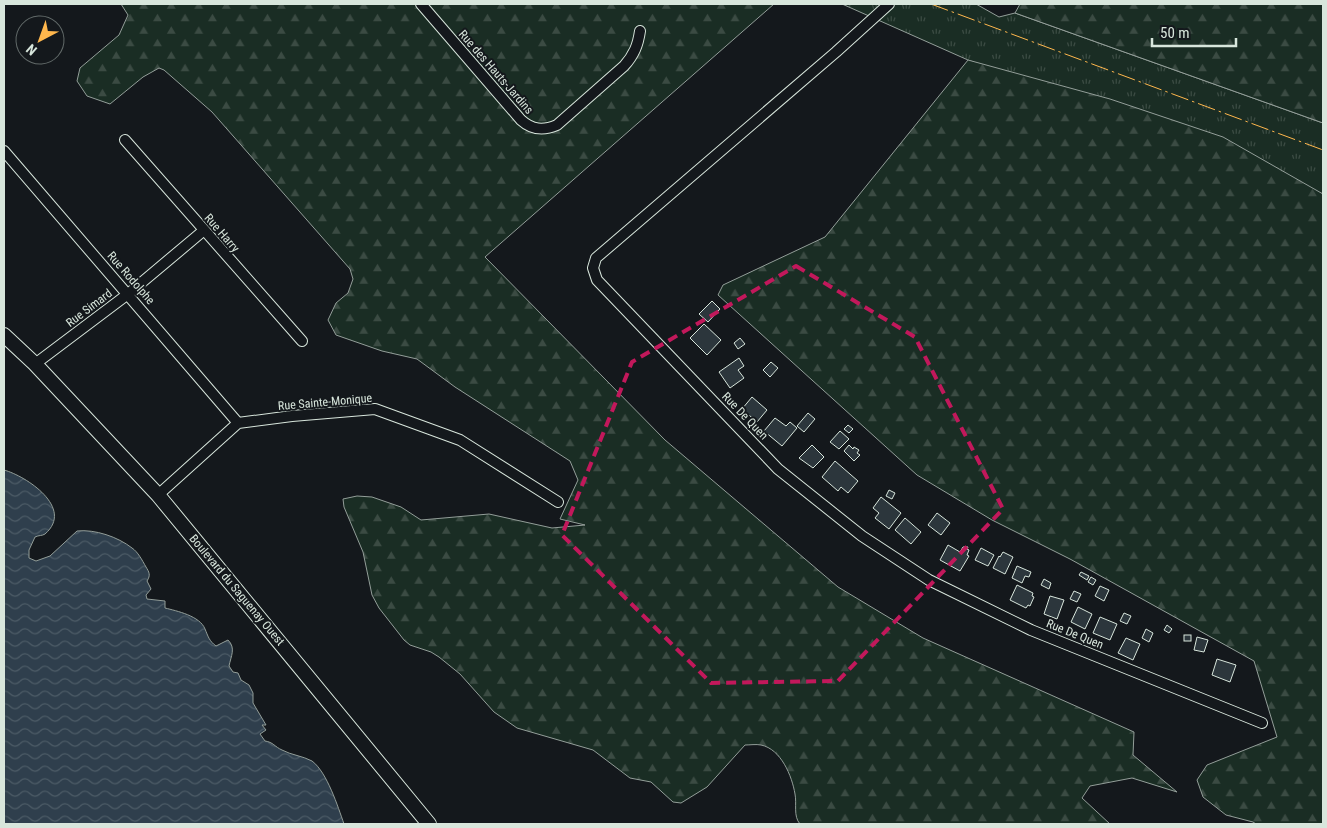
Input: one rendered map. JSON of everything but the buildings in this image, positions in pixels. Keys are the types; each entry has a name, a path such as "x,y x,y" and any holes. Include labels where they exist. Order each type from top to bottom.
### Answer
{"main road":[{"name":"Boulevard du Saguenay Ouest","path":"4,326 35,364"},
{"name":"Boulevard du Saguenay Ouest","path":"4,335 35,364 158,495 429,824"}],"street":[{"name":"Rue des Hauts-Jardins","path":"421,4 521,120 527,125 542,130 557,125 624,66 638,45 640,31"},
{"name":"Rue De Quen","path":"889,4 836,52 596,258 592,268 597,280 778,469 862,536 930,580 1031,630 1262,723"},
{"name":"Rue Harry","path":"125,140 203,231 302,341"},
{"name":"Rue Rodolphe","path":"4,150 238,423"},
{"name":"Rue Simard","path":"35,364 128,294 203,231"},
{"name":"Rue Sainte-Monique","path":"238,423 374,408 460,440 558,502"},
{"path":"158,495 238,423"}],"highlighted area":[{"path":"796,266 915,337 1003,509 838,681 711,683 562,535 632,362"}],"green space":[{"path":"121,4 774,4 485,257 665,440 838,587 923,638 1134,732 1133,755 1177,792 1132,778 1090,786 1082,798 1110,824 800,824 796,814 795,794 791,779 780,758 768,748 759,745 745,745 707,787 681,803 673,802 651,782 630,778 593,750 517,728 494,712 460,674 439,657 431,652 410,645 404,640 379,608 372,595 363,552 344,507 343,499 357,496 372,497 401,507 421,520 489,514 552,528 585,525 560,519 578,480 570,461 455,387 417,359 382,351 336,335 328,320 336,303 348,293 353,279 350,269 212,112 164,70 159,68 143,77 110,104 87,96 77,81 80,68 119,35 128,15"},
{"path":"842,4 976,4 999,17 1015,13 1323,123 1323,194 968,60"},
{"path":"1020,4 1323,4 1323,123 1015,13"},
{"path":"968,60 1110,99 1223,137 1323,194 1323,824 1256,824 1226,815 1203,797 1197,780 1207,765 1277,737 1254,661 1070,559 992,520 917,475 718,295 723,285 825,237"}],"water":[{"path":"4,470 35,486 51,504 54,514 53,524 45,534 35,537 29,550 29,558 36,561 50,556 77,531 91,531 113,537 134,550 148,570 147,581 151,589 146,595 147,599 165,601 165,608 193,617 202,624 210,640 216,646 228,640 232,646 229,666 233,672 238,673 241,680 249,685 253,693 253,703 266,725 262,725 266,730 260,734 265,741 286,752 308,759 317,766 331,790 344,824 4,824"}],"power":[{"path":"931,4 1323,150"}]}
